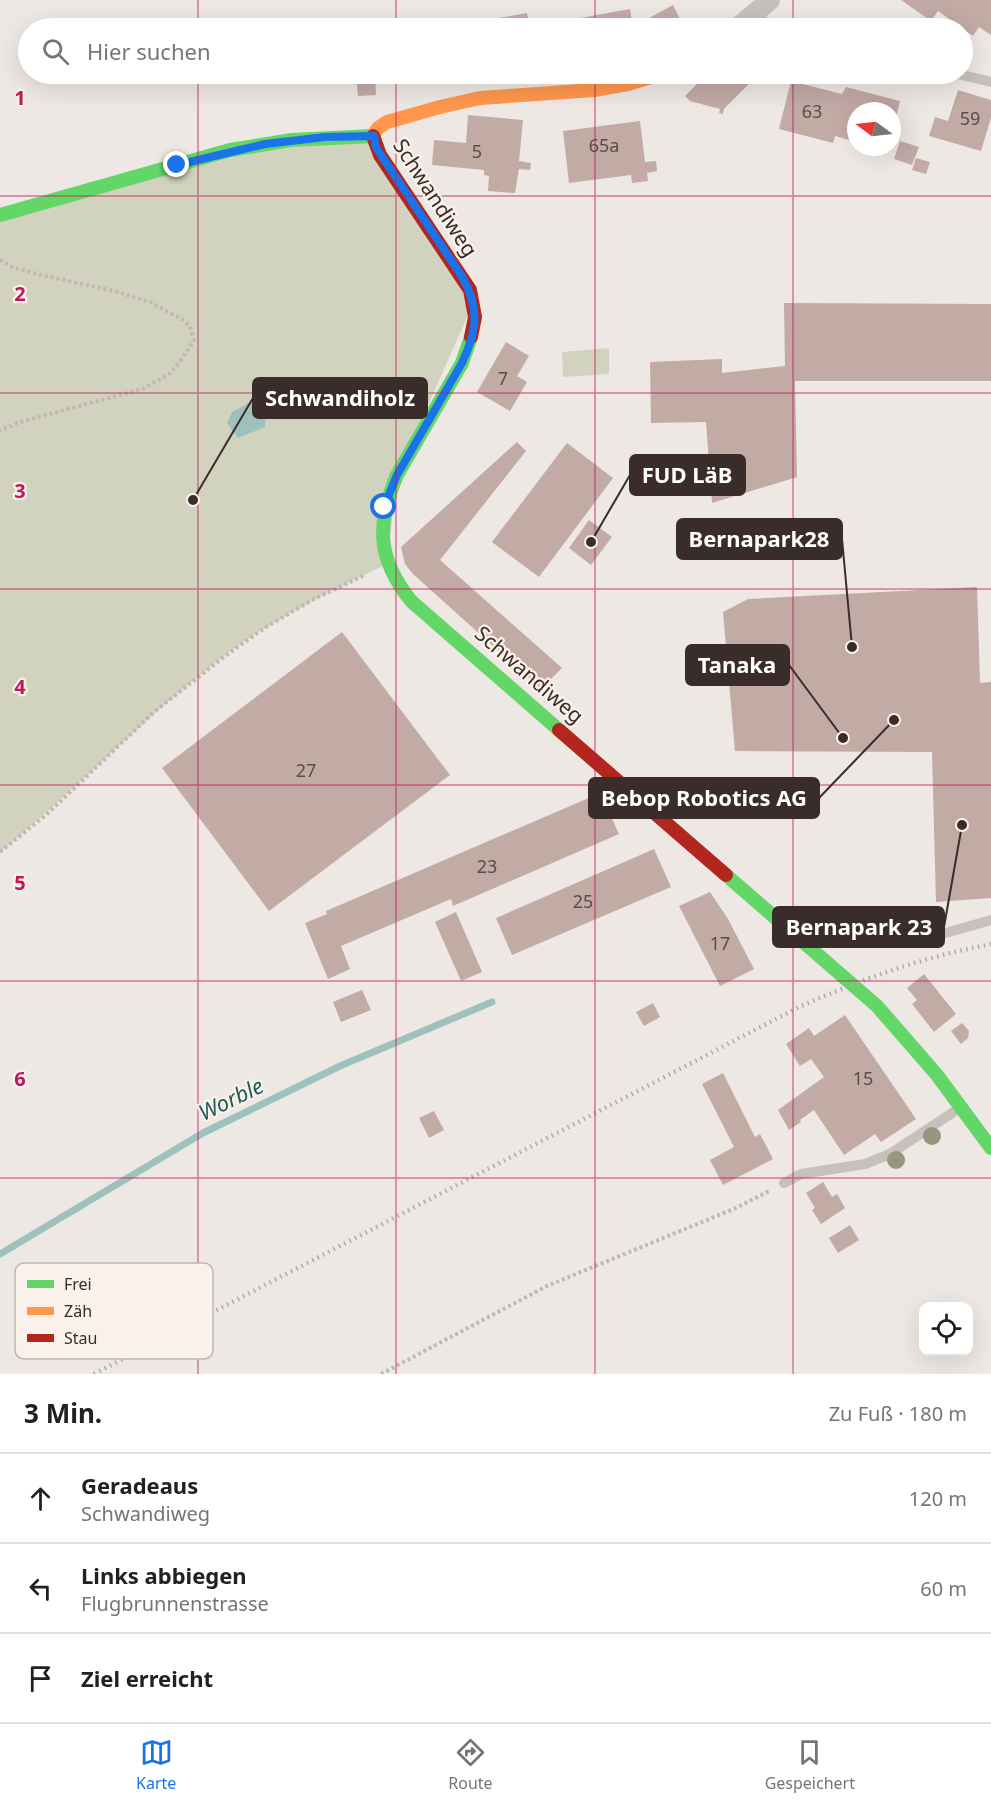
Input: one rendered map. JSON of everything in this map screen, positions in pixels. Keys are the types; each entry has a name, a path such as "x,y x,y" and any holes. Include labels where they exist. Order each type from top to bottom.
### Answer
{"street":[{"path":"749,18 770,0"},
{"path":"0,214 244,148 307,138 374,136 378,128 387,122 453,103 492,96 571,92 627,84"},
{"name":"Schwandiweg","path":"374,136 376,147 381,155 463,278 470,291 475,317 473,336 462,363 388,493 382,520 384,550 394,579 411,601 887,1016 932,1069 991,1148"}],"lane":[{"path":"973,78 991,82"},
{"path":"788,930 844,930 904,941 924,939 991,920"},
{"path":"784,1183 801,1174 865,1164 890,1154 961,1107"}],"path":[{"path":"0,260 37,274 118,292 152,303 183,320 190,327 194,340 169,374 145,388 16,423 0,431"},
{"path":"0,852 46,815 154,712 225,656 266,627 314,598 387,564"},
{"path":"381,1374 547,1286 736,1208 784,1183"}],"green space":[{"path":"373,136 473,304 397,475 387,564 283,617 224,656 166,703 0,852 0,215 177,164"},
{"path":"609,348 609,374 563,377 562,352"}],"water":[{"path":"250,402 266,405 265,427 238,438 227,423 232,412"}],"building":[{"path":"901,0 991,0 991,35 979,27 973,36 973,18 948,18 938,11 933,18 927,18"},
{"path":"673,5 680,18 649,18"},
{"path":"630,9 632,18 580,18"},
{"path":"527,13 528,18 500,18"},
{"path":"357,84 375,84 376,95 358,96"},
{"path":"697,84 749,84 724,109 723,114 719,113 720,109 690,101 685,96"},
{"path":"790,84 803,84 842,94 846,87 900,101 847,102 847,139 835,136 833,143 779,129"},
{"path":"958,90 991,100 991,118 981,151 929,136 935,117 948,121"},
{"path":"468,115 523,120 519,161 531,163 530,170 519,169 515,193 488,191 489,176 484,175 484,170 432,165 434,140 466,143"},
{"path":"640,121 645,162 656,161 657,171 647,173 648,181 632,183 631,175 569,183 563,131"},
{"path":"901,141 919,147 912,165 894,159 895,156 901,156"},
{"path":"916,158 930,162 926,174 912,170"},
{"path":"784,303 991,304 991,381 795,381 797,477 712,503 706,422 651,423 650,362 722,359 722,373 785,366"},
{"path":"506,342 529,356 517,376 527,382 510,411 477,392"},
{"path":"517,442 526,451 440,560 562,668 541,689 413,574 405,564 401,547"},
{"path":"567,443 613,478 539,577 492,542"},
{"path":"589,520 612,537 591,565 569,548"},
{"path":"977,587 980,683 991,682 991,898 936,902 932,752 735,751 723,612 748,599"},
{"path":"342,632 450,775 269,911 162,768"},
{"path":"591,797 600,816 609,812 619,834 453,906 451,899 341,946 350,969 328,979 305,923 327,914 326,911"},
{"path":"654,849 671,887 512,955 496,918"},
{"path":"710,892 728,919 754,969 720,986 679,906"},
{"path":"456,912 482,972 461,981 435,922"},
{"path":"924,974 956,1014 934,1032 912,1004 917,1000 907,988"},
{"path":"362,990 371,1010 341,1022 333,1002"},
{"path":"653,1003 660,1017 644,1026 636,1012"},
{"path":"845,1015 916,1119 881,1142 875,1134 844,1155 814,1110 789,1130 778,1110 824,1077 811,1059 800,1066 786,1044 809,1028 814,1036"},
{"path":"962,1023 969,1031 968,1038 961,1044 951,1031"},
{"path":"723,1073 755,1137 760,1134 773,1159 723,1185 710,1160 734,1147 702,1084"},
{"path":"434,1111 444,1130 429,1138 419,1118"},
{"path":"823,1182 832,1197 837,1194 845,1208 821,1224 812,1210 815,1208 806,1193"},
{"path":"850,1225 859,1240 838,1253 829,1238"}],"waterway":[{"name":"Worble","path":"0,1254 203,1133 340,1066 492,1002"}],"railway":[{"path":"213,1312 799,1007 893,970 991,944"},
{"path":"94,1374 123,1359"}],"traffic: fast":[{"path":"0,215 230,150 292,140 373,136"},
{"path":"471,337 462,363 397,475 390,493 383,526 386,555 400,585 411,601 559,730"},
{"path":"726,875 877,1006 937,1075 991,1148"}],"traffic: slow":[{"path":"373,136 378,128 387,122 480,98 594,90 628,84"}],"traffic: jam":[{"path":"373,136 380,155 470,290 475,317 471,337"},
{"path":"559,730 726,875"}],"place":[{"name":"Schwandiholz","path":"193,500"},
{"name":"FUD LäB","path":"591,542"},
{"name":"Bernapark28","path":"852,647"},
{"name":"Bebop Robotics AG","path":"894,720"},
{"name":"Tanaka","path":"843,738"},
{"name":"Bernapark 23","path":"962,825"}],"route":[{"path":"177,165 265,144 307,138 374,136 376,147 381,155 463,278 470,291 475,317 470,345 462,363 397,475 384,507"}]}
